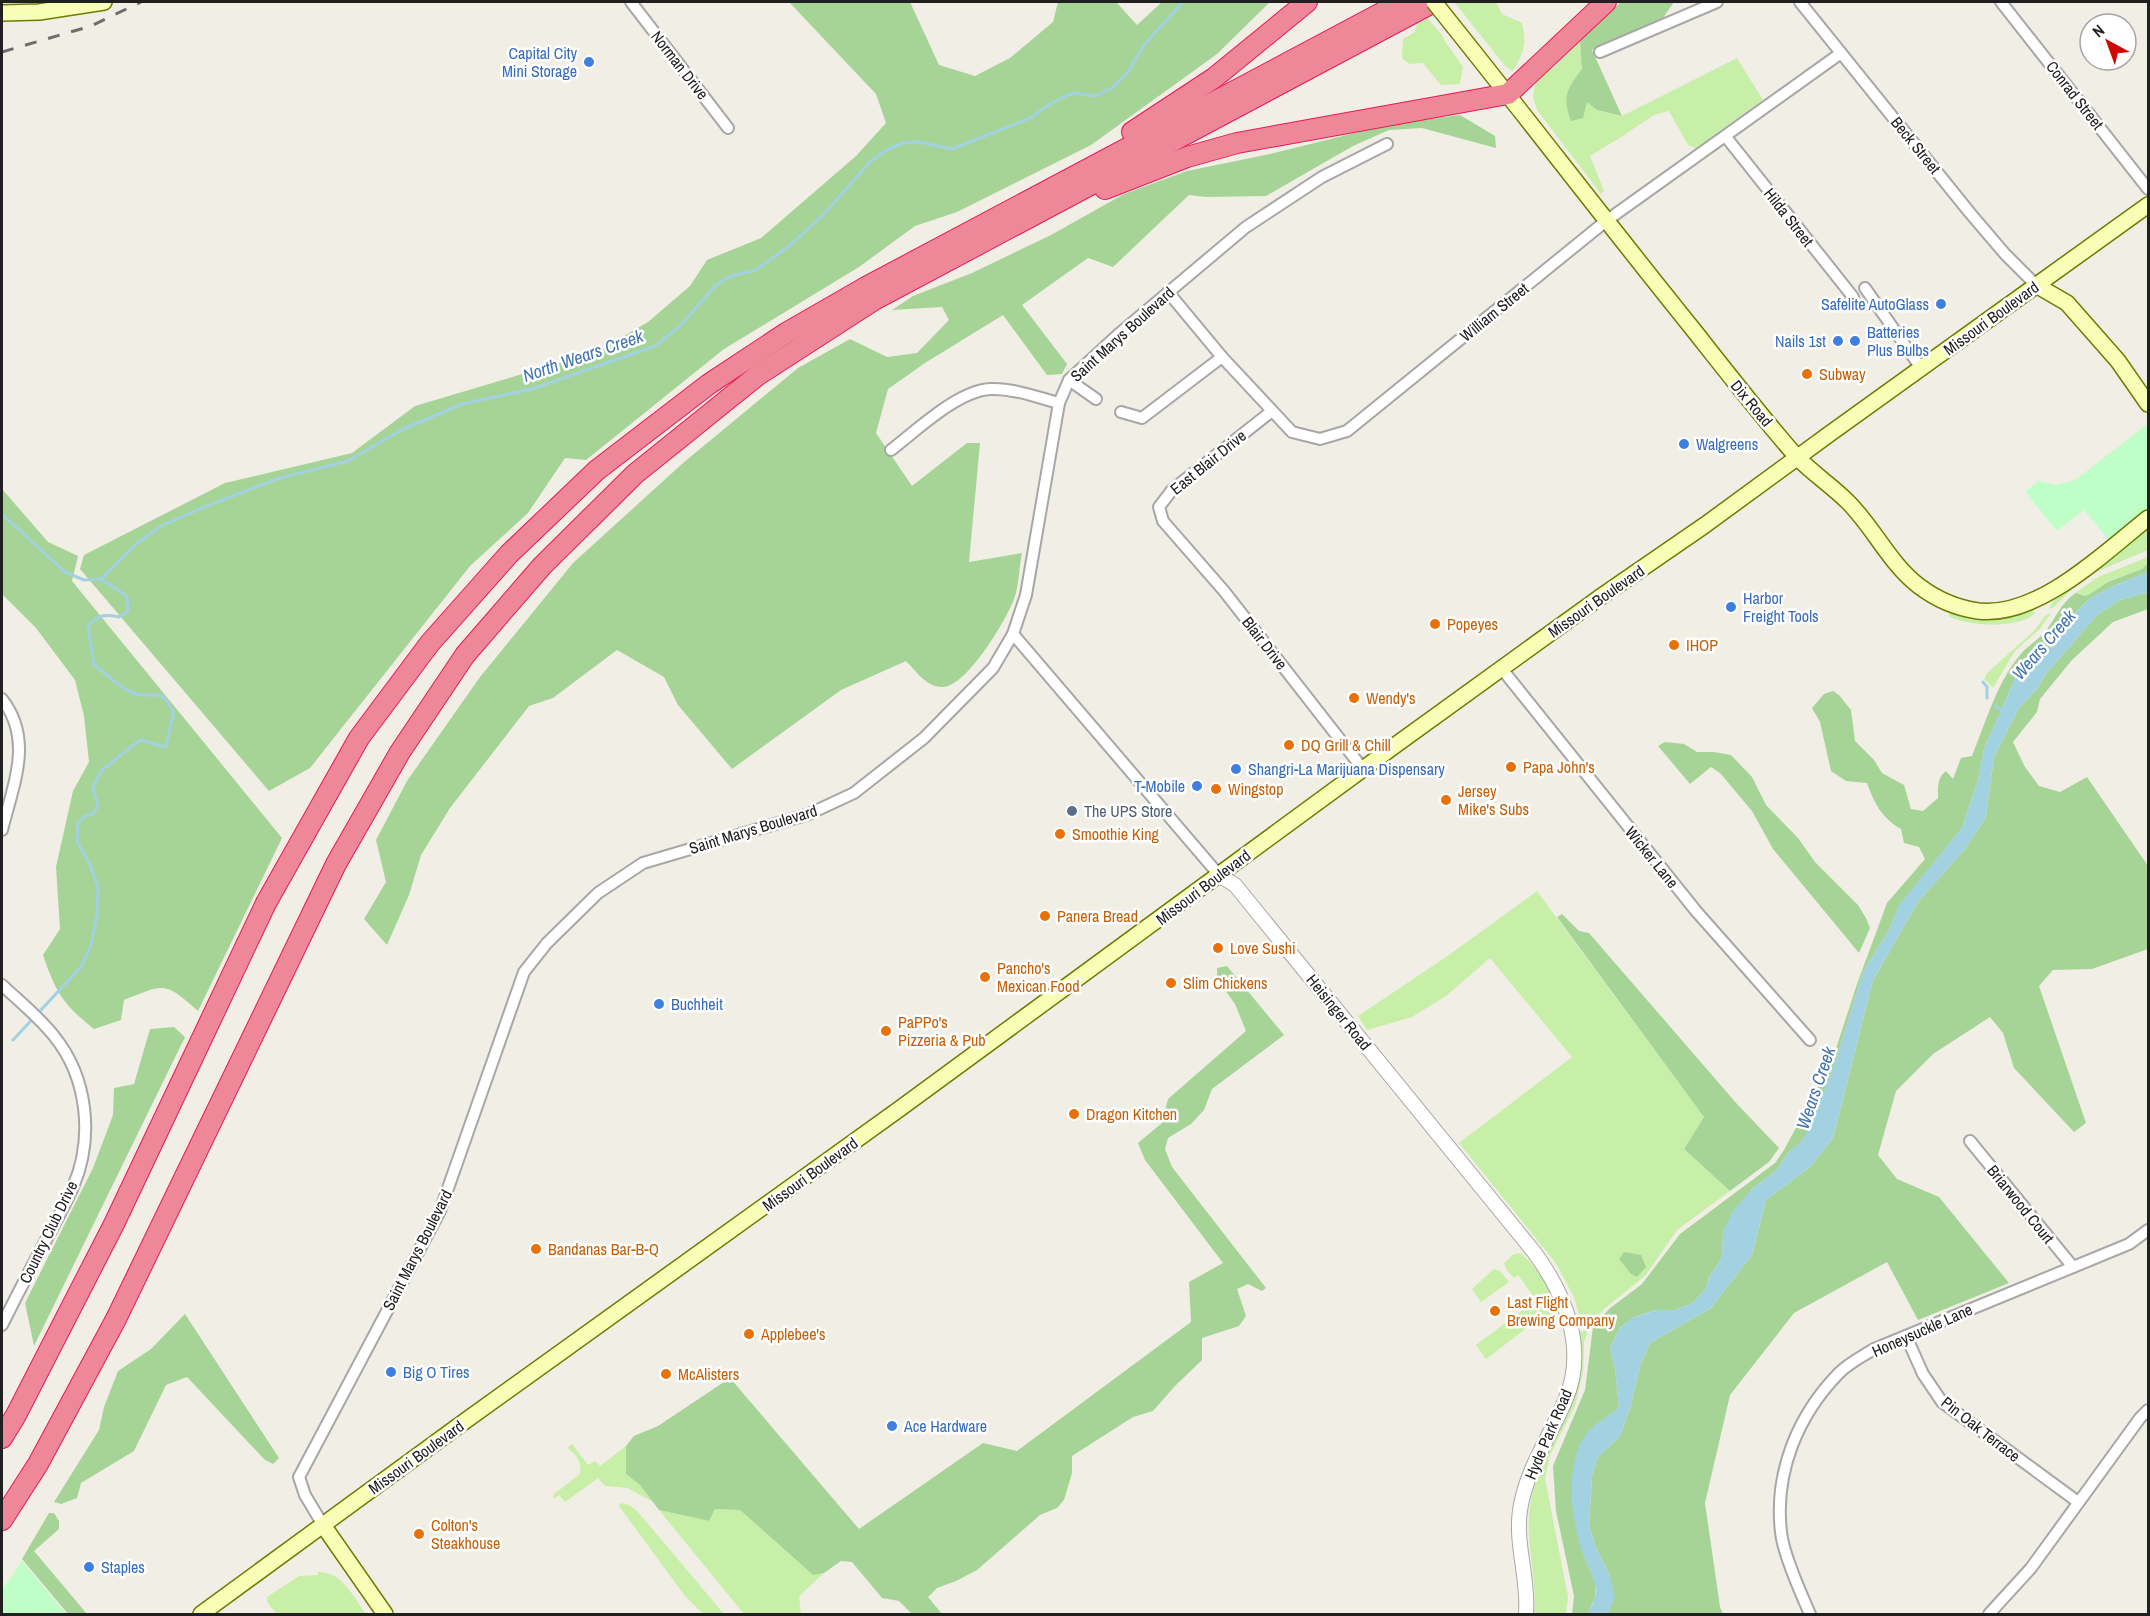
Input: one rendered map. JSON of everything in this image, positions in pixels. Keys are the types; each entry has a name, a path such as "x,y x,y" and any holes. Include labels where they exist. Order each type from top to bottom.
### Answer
{"highway":[{"path":"1023,203 1214,78 1307,2"},
{"path":"2,1438 114,1224 266,903 358,738 430,643 509,554 597,470 709,384 786,333 856,292 1402,2"},
{"path":"2,1520 38,1464 116,1319 336,864 400,752 465,655 542,566 635,474 758,375 874,300 1434,2"},
{"path":"1008,227 1187,157 1237,143 1508,94 1606,2"}],"main road":[{"path":"2,13 39,12 104,2"},
{"name":"Dix Road","path":"1434,2 1606,221 1798,457 1848,502 1906,574 1918,585 1942,600 1977,611 1988,612 2026,605 2045,596 2148,518"},
{"name":"Missouri Boulevard","path":"201,1614 825,1163 1599,598 1705,525 2148,205"},
{"path":"2036,285 2067,303 2118,361 2148,404"},
{"path":"322,1525 385,1614"}],"street":[{"name":"Norman Drive","path":"631,2 728,128"},
{"path":"1600,52 1717,2"},
{"name":"Beck Street","path":"1800,2 1996,244 2036,285"},
{"name":"Conrad Street","path":"2001,2 2148,189"},
{"name":"William Street","path":"1168,292 1222,357 1292,432 1320,439 1347,431 1606,221 1841,53"},
{"name":"Hilda Street","path":"1726,137 1852,297"},
{"name":"Saint Marys Boulevard","path":"322,1525 305,1496 299,1477 440,1212 524,972 540,951 598,893 643,862 809,814 854,793 924,738 993,668 1013,634 1026,595 1059,403 1069,380 1120,333 1246,227 1322,177 1387,144"},
{"path":"1865,288 1921,368"},
{"path":"1120,412 1142,418 1222,357"},
{"path":"1069,380 1096,399"},
{"path":"891,450 948,407 974,393 989,389 1020,392 1059,403"},
{"name":"East Blair Drive","path":"1163,521 1159,507 1172,490 1272,411"},
{"name":"Blair Drive","path":"1163,521 1224,591 1363,769"},
{"name":"Heisinger Road","path":"1013,634 1219,875 1235,885 1518,1233"},
{"name":"Wicker Lane","path":"1502,669 1696,911 1809,1040"},
{"path":"2,699 16,724 20,743 19,762 2,830"},
{"name":"Country Club Drive","path":"2,985 55,1037 78,1078 84,1104 86,1128 82,1157 73,1187 2,1325"},
{"name":"Briarwood Court","path":"1970,1141 2073,1268"},
{"name":"Honeysuckle Lane","path":"1810,1614 1794,1575 1781,1533 1780,1494 1785,1462 1806,1413 1840,1371 1874,1349 2129,1244 2148,1230"},
{"name":"Hyde Park Road","path":"1518,1233 1548,1271 1560,1293 1572,1329 1574,1354 1572,1376 1566,1399 1532,1466 1520,1512 1520,1546 1526,1583 1526,1614"},
{"name":"Pin Oak Terrace","path":"1906,1335 1923,1374 1942,1402 2078,1502"},
{"path":"1989,1614 2031,1568 2148,1410"}],"green space":[{"path":"789,2 910,2 939,65 975,76 1010,58 1053,22 1058,2 1118,2 1137,25 1162,2 1270,2 1217,54 1091,145 957,212 915,226 859,267 724,349 586,460 565,458 528,513 470,566 310,768 269,791 80,569 84,555 225,483 352,453 415,406 596,352 648,322 690,286 707,260 761,238 856,156 886,123 876,94"},
{"path":"1496,2 1502,14 1522,23 1524,48 1513,71 1506,67 1455,3"},
{"path":"1621,2 1674,2 1663,18 1592,50 1622,116 1597,110 1587,102 1583,118 1571,121 1567,99 1573,82 1582,69 1580,41"},
{"path":"1427,18 1443,36 1463,67 1460,84 1441,85 1423,63 1409,64 1402,58 1403,39 1415,32 1417,24"},
{"path":"1580,41 1583,69 1571,84 1597,110 1622,116 1737,58 1763,100 1696,148 1688,145 1669,111 1654,115 1590,156 1604,191 1601,194 1537,110 1533,96 1536,80 1554,67"},
{"path":"1460,115 1495,136 1496,148 1422,128 1389,130 1353,146 1266,196 1189,195 1113,267 1088,258 1022,305 1067,364 1062,374 1047,375 1003,315 925,363 888,389 876,433 912,486 967,443 980,443 969,562 1022,553 1016,594 1010,609 994,637 963,676 952,684 937,687 922,678 906,661 841,690 732,769 678,705 664,677 617,650 553,698 529,706 450,808 421,855 409,895 387,945 364,919 386,882 376,840 407,781 480,677 573,563 683,463 798,368 850,339 887,357 917,353 949,320 942,307 892,310 913,296 972,273 1051,235 1124,194 1187,171 1270,154 1387,125"},
{"path":"2146,425 2148,427 2148,509 2109,540 2084,510 2057,531 2025,492 2038,481 2057,485 2075,480"},
{"path":"2,489 48,542 78,556 72,581 282,838 198,1011 178,994 164,988 156,989 124,1000 121,1020 94,1029 62,997 43,955 60,929 56,867 73,791 89,762 84,716 75,680 36,628 2,594"},
{"path":"2147,528 2148,550 2096,572 2049,609 2053,601"},
{"path":"2148,557 2148,563 2142,569 2108,582 2085,596 2076,593 2068,598 2098,577"},
{"path":"2148,563 2148,572 2089,599 2068,620 2053,644 2044,652 2030,658 2018,672 1984,749 1978,780 1962,828 1899,906 1889,930 1863,972 1835,1063 1810,1129 1801,1142 1788,1153 1777,1170 1752,1189 1723,1232 1722,1258 1709,1277 1706,1288 1693,1303 1675,1310 1656,1310 1634,1317 1620,1328 1610,1348 1619,1407 1594,1426 1572,1501 1583,1553 1595,1582 1595,1598 1588,1614 1572,1614 1574,1596 1556,1511 1553,1466 1585,1390 1593,1327 1609,1309 1642,1284 1680,1234 1775,1163 1832,1061 1887,903 1925,859 1919,847 1904,843 1901,829 1879,809 1867,783 1846,781 1831,771 1820,722 1812,708 1824,694 1833,691 1839,695 1851,710 1855,741 1874,760 1882,773 1904,785 1911,809 1923,811 1938,798 1939,783 1943,774 1946,771 1953,779 1961,758 1972,756 2004,678 2023,652 2044,633 2066,602 2076,593 2085,596 2090,594 2108,582 2142,569"},
{"path":"2148,593 2148,609 2113,622 2072,660 2040,699 2037,712 2013,742 2025,767 2039,786 2060,792 2087,777 2148,866 2148,949 2092,969 2053,970 2039,986 2086,1123 2074,1132 2014,1068 2003,1033 1990,1017 1933,1054 1896,1091 1878,1155 1897,1179 1939,1197 2009,1283 1918,1320 1887,1262 1794,1313 1730,1395 1705,1503 1720,1607 1723,1614 1608,1614 1610,1576 1596,1548 1589,1526 1592,1475 1598,1457 1620,1436 1631,1405 1640,1366 1650,1343 1711,1308 1752,1255 1766,1200 1810,1167 1833,1138 1873,980 1918,902 1965,849 1986,817 1994,757 2019,708 2097,615 2120,600"},
{"path":"2033,611 2035,613 2017,622 1993,625 1968,622 1948,616 1951,612 1972,617 1992,618"},
{"path":"2051,613 2040,629 2015,651 1993,688 1984,679 1987,673 2035,630 2045,616"},
{"path":"1665,742 1684,744 1697,752 1731,755 1752,777 1766,805 1798,838 1815,862 1858,905 1866,918 1870,928 1859,953 1773,849 1752,811 1720,773 1711,767 1690,784 1658,746"},
{"path":"1537,891 1704,1117 1684,1149 1730,1191 1677,1230 1646,1275 1604,1309 1591,1326 1580,1319 1574,1297 1555,1262 1459,1143 1572,1057 1490,958 1446,996 1412,1017 1367,1030 1358,1016 1449,955"},
{"path":"1562,914 1579,931 1589,933 1737,1104 1779,1148 1769,1162 1730,1191 1684,1149 1704,1117 1557,917"},
{"path":"1227,966 1284,1035 1212,1089 1204,1110 1191,1124 1168,1138 1165,1149 1172,1167 1266,1288 1262,1291 1248,1284 1237,1289 1246,1316 1239,1326 1202,1338 1202,1360 1153,1411 1133,1417 1072,1456 1072,1473 1064,1500 1057,1508 1040,1515 977,1570 937,1588 928,1597 942,1614 912,1614 899,1601 882,1598 852,1562 841,1561 824,1573 813,1575 740,1510 715,1509 709,1521 659,1510 640,1485 626,1474 626,1446 634,1436 658,1426 730,1378 859,1529 983,1443 1017,1451 1191,1322 1189,1282 1223,1263 1145,1160 1138,1143 1162,1123 1168,1099 1246,1031 1235,1004 1217,979 1217,968"},
{"path":"174,1027 185,1037 34,1346 25,1303 93,1168 113,1115 114,1088 134,1084 150,1029"},
{"path":"1624,1252 1641,1255 1646,1267 1637,1277 1631,1274 1619,1259"},
{"path":"1520,1253 1546,1283 1555,1302 1557,1320 1553,1323 1545,1314 1486,1359 1476,1345 1536,1300 1518,1275 1514,1278 1506,1269 1504,1263 1514,1254"},
{"path":"1494,1269 1501,1272 1509,1282 1481,1302 1472,1289"},
{"path":"185,1314 279,1458 273,1464 265,1460 187,1377 166,1385 134,1451 81,1483 77,1498 61,1504 54,1502 99,1430 104,1407 118,1371 151,1349"},
{"path":"1588,1329 1584,1343 1583,1372 1575,1406 1550,1455 1545,1478 1568,1597 1566,1614 1534,1614 1535,1600 1529,1543 1531,1501 1544,1461 1573,1400 1580,1366 1580,1332"},
{"path":"572,1444 588,1465 595,1461 600,1466 626,1446 626,1474 640,1485 653,1502 628,1488 605,1486 598,1478 565,1502 559,1495 553,1499 554,1494 579,1475 578,1460 567,1448"},
{"path":"621,1503 629,1505 638,1512 724,1614 703,1614 685,1596 619,1506"},
{"path":"715,1509 740,1510 813,1575 824,1573 799,1596 801,1614 744,1614 659,1510 709,1521"},
{"path":"49,1513 54,1513 59,1521 59,1529 34,1551 87,1614 68,1614 22,1559"},
{"path":"22,1561 66,1614 2,1614 2,1590"},
{"path":"318,1572 334,1576 341,1581 366,1614 277,1614 267,1602 267,1597 299,1576 318,1575"}],"water":[{"path":"2148,572 2148,593 2120,600 2097,615 2019,708 1994,757 1986,817 1965,849 1918,902 1873,980 1833,1138 1810,1167 1766,1200 1752,1255 1711,1308 1650,1343 1640,1366 1631,1405 1620,1436 1598,1457 1592,1475 1589,1526 1596,1548 1610,1576 1615,1596 1608,1614 1588,1614 1596,1591 1575,1526 1572,1479 1578,1450 1584,1437 1591,1428 1619,1407 1610,1348 1620,1328 1634,1317 1657,1310 1675,1310 1693,1303 1706,1288 1709,1277 1722,1258 1723,1232 1733,1211 1752,1189 1777,1170 1809,1129 1835,1063 1863,972 1889,930 1899,905 1962,828 1978,780 1984,749 2018,672 2030,658 2044,652 2053,644 2068,620 2089,599"}],"waterway":[{"name":"North Wears Creek","path":"2,514 65,572 84,580 101,579 136,544 161,526 209,505 280,478 348,461 401,430 462,404 532,389 655,346 679,327 716,285 731,276 756,270 789,246 822,216 870,162 886,150 903,143 919,142 952,149 1030,118 1052,103 1073,93 1095,96 1112,88 1128,72 1144,45 1183,2"},
{"path":"13,1040 81,967 91,945 97,914 98,887 90,865 77,841 78,823 85,816 93,814 98,806 93,787 102,770 140,740 165,747 174,715 170,705 162,696 133,693 117,684 94,665 88,626 98,618 119,617 128,611 127,597 101,579"},
{"path":"1983,682 1987,687 1987,698"},
{"path":"1995,706 2003,711"}],"railway":[{"path":"2,52 91,26 141,2"}],"place":[{"name":"Capital City Mini Storage","path":"589,62"},
{"name":"Safelite AutoGlass","path":"1941,304"},
{"name":"Nails 1st","path":"1838,341"},
{"name":"Batteries Plus Bulbs","path":"1855,341"},
{"name":"Subway","path":"1807,374"},
{"name":"Walgreens","path":"1684,444"},
{"name":"Harbor Freight Tools","path":"1731,607"},
{"name":"Popeyes","path":"1435,624"},
{"name":"IHOP","path":"1674,645"},
{"name":"Wendy's","path":"1354,698"},
{"name":"DQ Grill & Chill","path":"1289,745"},
{"name":"Papa John's","path":"1511,767"},
{"name":"Shangri-La Marijuana Dispensary","path":"1236,769"},
{"name":"T-Mobile","path":"1197,786"},
{"name":"Wingstop","path":"1216,789"},
{"name":"Jersey Mike's Subs","path":"1446,800"},
{"name":"The UPS Store","path":"1072,811"},
{"name":"Smoothie King","path":"1060,834"},
{"name":"Panera Bread","path":"1045,916"},
{"name":"Love Sushi","path":"1218,948"},
{"name":"Pancho's Mexican Food","path":"985,977"},
{"name":"Slim Chickens","path":"1171,983"},
{"name":"Buchheit","path":"659,1004"},
{"name":"PaPPo's Pizzeria & Pub","path":"886,1031"},
{"name":"Dragon Kitchen","path":"1074,1114"},
{"name":"Bandanas Bar-B-Q","path":"536,1249"},
{"name":"Last Flight Brewing Company","path":"1495,1311"},
{"name":"Applebee's","path":"749,1334"},
{"name":"Big O Tires","path":"391,1372"},
{"name":"McAlisters","path":"666,1374"},
{"name":"Ace Hardware","path":"892,1426"},
{"name":"Colton's Steakhouse","path":"419,1534"},
{"name":"Staples","path":"89,1567"}],"water label":[{"name":"Wears Creek","path":"2044,645"},
{"name":"Wears Creek","path":"1816,1088"}]}
